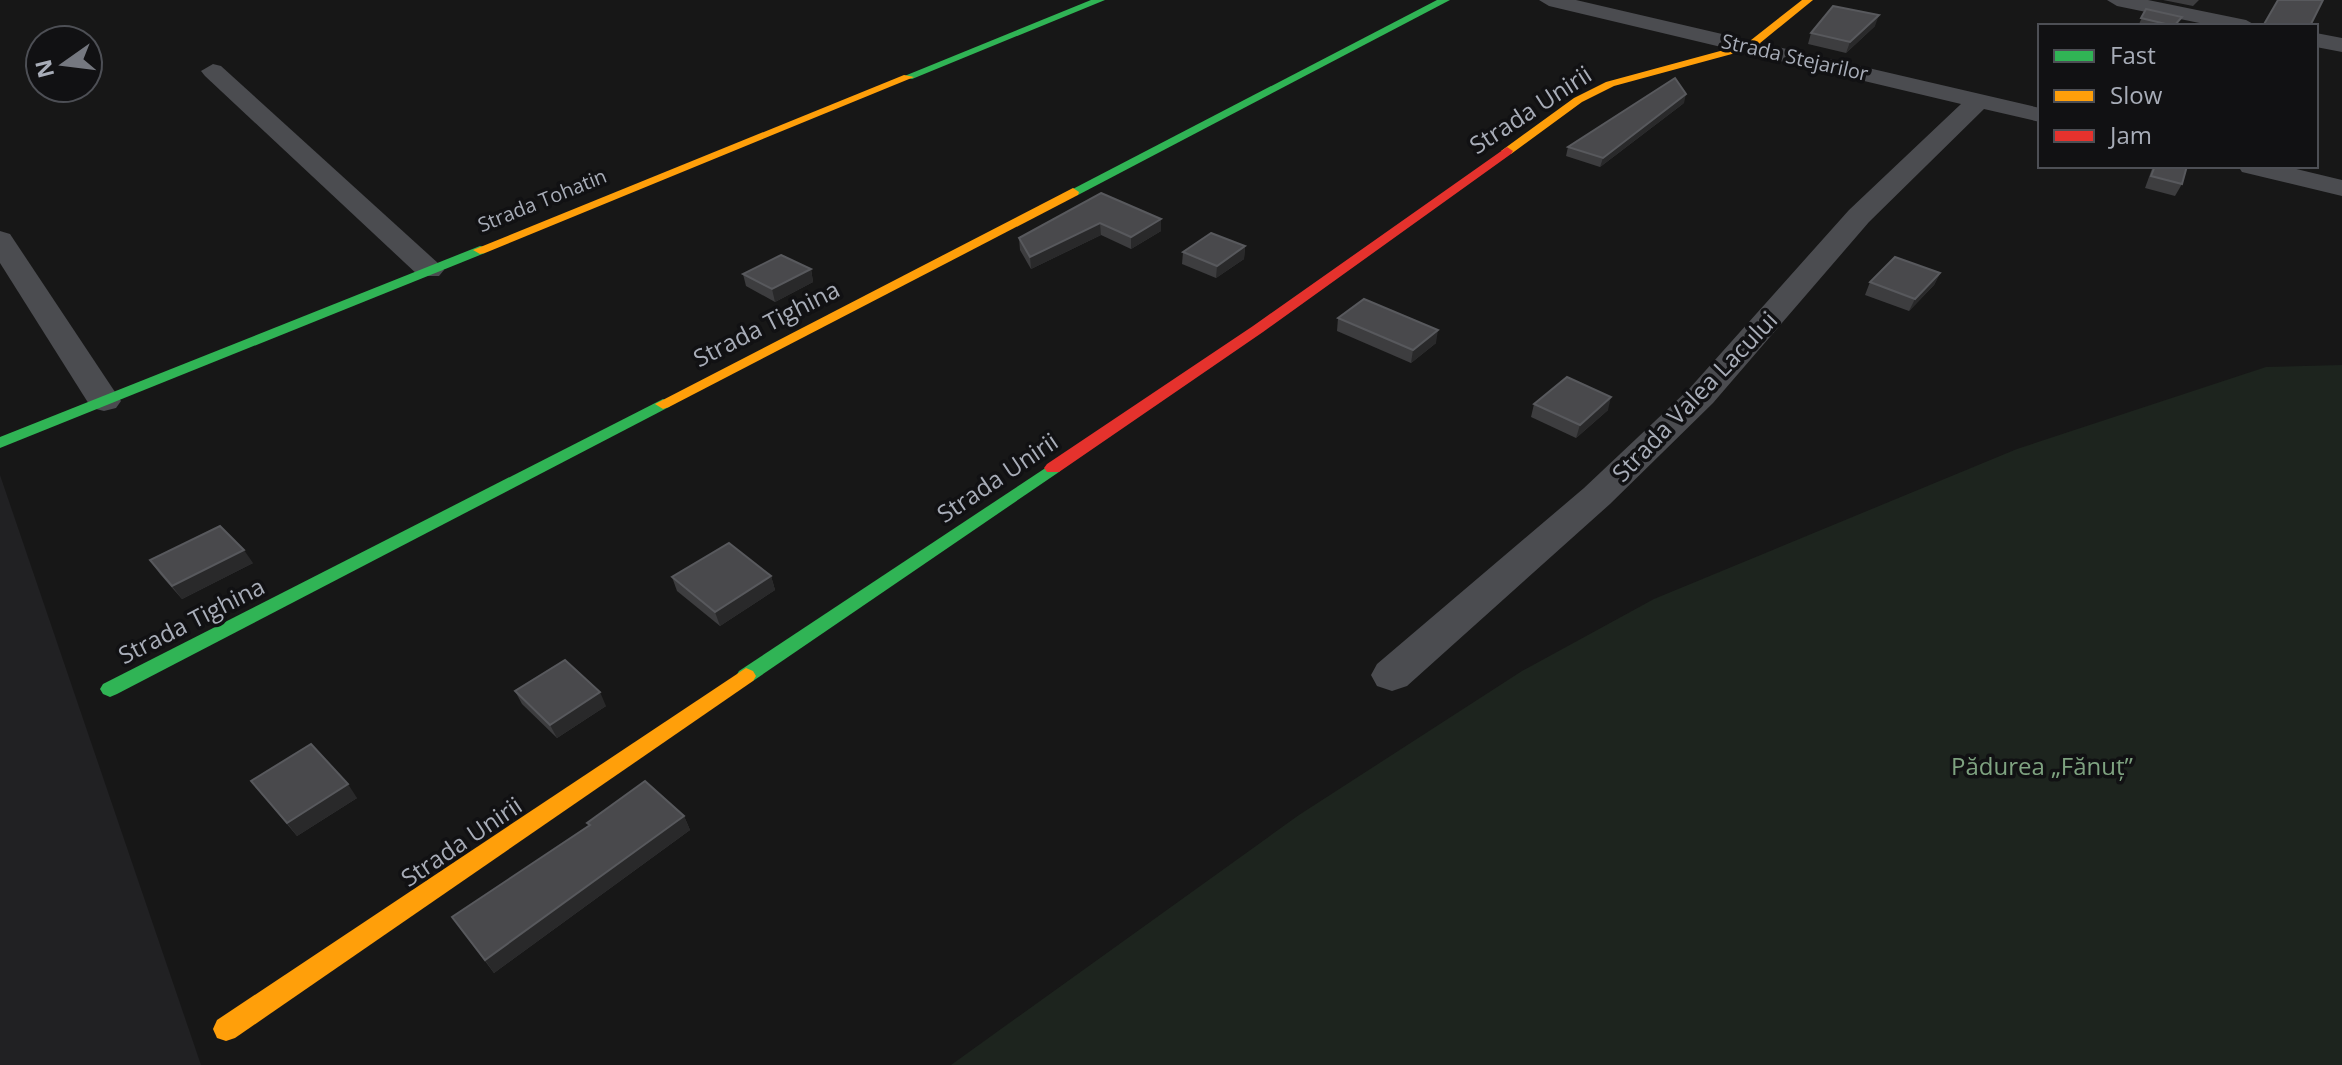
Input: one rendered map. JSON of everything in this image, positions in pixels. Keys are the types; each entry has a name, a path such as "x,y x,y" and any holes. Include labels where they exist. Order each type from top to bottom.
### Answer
{"street":[{"name":"Strada Tohatin","path":"0,443 1100,0"},
{"name":"Strada Tighina","path":"110,689 1445,0"},
{"name":"Strada Stejarilor","path":"1549,0 2038,115"},
{"name":"Strada Unirii","path":"226,1029 1258,329 1578,100 1610,84 1750,46 1808,0"},
{"path":"2117,0 2236,24"},
{"path":"2318,40 2342,45"},
{"path":"213,71 429,270"},
{"name":"Strada Valea Lacului","path":"1392,675 1597,496 1701,396 1859,216 1979,100"},
{"path":"2259,168 2342,188"},
{"path":"0,240 104,401"}],"shaded area":[{"path":"0,475 201,1065 0,1065"}],"green space":[{"name":"Pădurea „Fănuț”","path":"2342,365 2342,1065 951,1065 1299,815 1522,671 1654,599 2017,449 2266,367"}],"building":[{"path":"2278,0 2323,0 2311,24 2264,24"},
{"path":"1833,6 1879,15 1850,42 1811,33"},
{"path":"2146,9 2182,17 2176,24 2141,18"},
{"path":"1675,78 1686,94 1603,158 1568,147"},
{"path":"2154,168 2186,168 2182,184 2151,176"},
{"path":"1101,193 1161,219 1131,237 1100,223 1030,257 1019,238"},
{"path":"1211,233 1245,246 1217,266 1183,252"},
{"path":"781,255 811,269 772,289 743,274"},
{"path":"1895,257 1940,273 1915,299 1870,282"},
{"path":"1364,299 1438,330 1413,350 1338,318"},
{"path":"1567,377 1611,397 1580,425 1534,404"},
{"path":"220,526 244,550 172,586 150,560"},
{"path":"729,543 771,576 715,612 672,577"},
{"path":"565,660 600,692 550,725 515,691"},
{"path":"311,744 348,784 287,823 251,781"},
{"path":"645,781 684,816 485,960 452,917 590,825 587,823"}],"traffic: fast":[{"path":"908,77 1100,0"},
{"path":"1073,192 1445,0"},
{"path":"0,443 480,250"},
{"path":"110,689 663,404"},
{"path":"746,676 1053,468"}],"traffic: slow":[{"path":"1507,151 1578,100 1610,84 1750,46 1808,0"},
{"path":"480,250 908,77"},
{"path":"663,404 1073,192"},
{"path":"226,1029 746,676"}],"traffic: jam":[{"path":"1053,468 1258,329 1507,151"}]}
